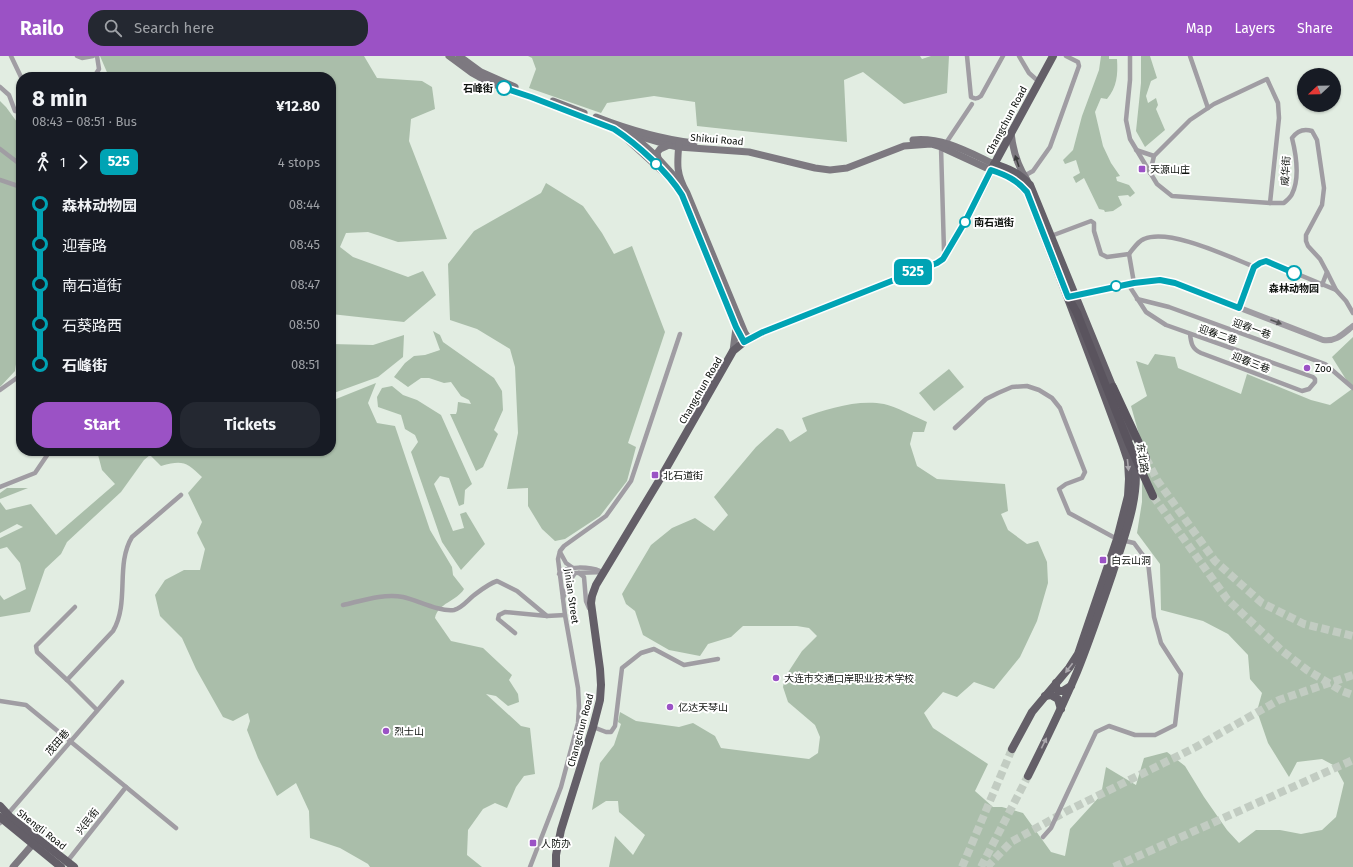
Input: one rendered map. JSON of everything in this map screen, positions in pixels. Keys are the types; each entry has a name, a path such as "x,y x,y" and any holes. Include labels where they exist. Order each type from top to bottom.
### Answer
{"highway":[{"path":"1072,296 1077,314 1129,444 1153,496"},
{"path":"1113,387 1146,458"}],"main road":[{"name":"Shikui Road","path":"449,56 472,73 490,83 617,128 637,131 675,144"},
{"name":"Shikui Road","path":"459,56 493,78 633,135 675,144 749,152 815,168 830,170 847,168 904,146 931,144 944,145 992,167"},
{"name":"Changchun Road","path":"556,867 556,855 561,830 600,700 601,685 592,612 592,596 602,572 667,467 733,351 746,338 937,263 943,259 966,220 992,167 1052,56"},
{"path":"617,128 664,173 682,195 736,327 746,338"},
{"path":"1011,133 1013,151 1020,169 1030,185"},
{"path":"633,135 658,158 681,183 687,193 746,338"},
{"path":"658,158 657,153 660,149 675,144"},
{"path":"668,169 672,166 675,144"},
{"path":"675,144 677,167 681,183"},
{"name":"东北路","path":"992,167 1007,168 1021,176 1030,185 1051,236 1128,461 1128,496 1120,539 1087,646 1061,709 1028,776"},
{"name":"东北路","path":"992,167 1020,184 1027,192 1113,387 1127,429 1137,477 1133,504 1078,654 1069,668 1032,712 1012,749"},
{"path":"733,351 736,327"},
{"path":"1056,683 1058,691 1063,691 1071,686"},
{"path":"1045,696 1051,696 1058,699 1061,709"},
{"name":"Shengli Road","path":"0,806 2,819 33,844 64,865 74,867"},
{"name":"Shengli Road","path":"2,819 64,865"},
{"path":"13,867 33,844"}],"street":[{"path":"11,56 19,72"},
{"path":"77,56 82,58 93,56"},
{"path":"97,56 99,69 97,72"},
{"path":"968,56 971,98 974,99 981,96 1003,56"},
{"path":"1019,56 1029,74 1038,81"},
{"path":"1024,176 1033,171 1050,147 1079,66 1078,62 1066,56"},
{"name":"威华街","path":"1130,56 1130,80 1126,120 1130,139 1157,184 1172,196 1284,203 1292,194 1296,182 1297,157 1292,138 1296,132 1306,129 1312,131 1316,140 1324,188 1322,205 1306,235 1306,241 1308,246 1320,260 1336,290 1352,308 1353,313"},
{"path":"1190,56 1208,108"},
{"path":"1150,173 1154,156 1190,120 1208,108 1267,78 1278,104 1279,111 1270,203"},
{"path":"0,88 10,95 16,111"},
{"path":"944,251 944,145 972,104"},
{"path":"0,149 16,161"},
{"path":"1136,150 1154,156"},
{"path":"0,180 16,185"},
{"path":"1051,236 1091,221 1094,223 1094,231 1101,254 1107,257 1129,254 1142,239 1159,235 1185,241 1254,267"},
{"path":"1129,254 1131,283"},
{"path":"1239,308 1254,267 1266,261 1336,290"},
{"path":"1322,285 1327,272"},
{"path":"1072,296 1131,283 1160,280 1167,281 1322,340 1333,340 1338,338 1353,326"},
{"name":"迎春二巷","path":"1131,283 1137,299 1146,312 1156,320 1190,334 1313,377 1315,382"},
{"name":"迎春一巷","path":"1137,299 1169,307 1325,364 1353,388"},
{"path":"574,568 566,563 560,552 564,546 606,516 631,481 680,334"},
{"name":"迎春三巷","path":"1190,334 1192,346 1195,350 1201,353 1302,391 1309,389 1315,382"},
{"path":"0,390 16,379"},
{"path":"955,428 986,399 1012,387 1027,386 1039,390 1052,398 1060,408 1085,472 1082,478 1066,484 1059,489 1069,513 1120,539 1134,543 1148,562 1154,617 1161,643 1181,674 1175,725 1155,735 1135,735 1109,726 1096,732 1051,828 1044,837"},
{"path":"0,487 36,473 47,456"},
{"path":"67,680 113,631 119,622 123,595 123,573 126,546 132,537 181,494"},
{"name":"Jinian Street","path":"530,867 561,787 578,723 578,688 562,599 558,559 560,552"},
{"path":"559,574 566,568 591,568 602,572"},
{"path":"562,599 575,574 602,572"},
{"path":"580,573 586,582 586,601 592,612"},
{"path":"342,605 387,596 402,596 444,610 454,610 462,606 472,596 497,581 517,591 547,616"},
{"path":"75,607 36,646 36,652 97,710"},
{"path":"515,633 498,619 499,615 505,612 556,617 565,615"},
{"path":"593,727 606,732 611,732 615,726 622,668 641,653 654,649 684,664 718,659"},
{"name":"茂田巷","path":"2,819 122,682"},
{"path":"0,701 26,705 176,828"},
{"name":"兴民街","path":"64,865 126,787"}],"green space":[{"path":"100,56 364,56 377,78 422,81 432,87 435,109 411,119 409,141 447,239 398,242 368,232 346,233 340,247 353,257 408,277 423,271 436,295 404,322 336,315 336,72 107,72"},
{"path":"528,56 920,56 922,59 931,56 949,56 947,93 904,104 863,72 844,80 847,142 697,126 695,102 654,96 607,103 601,113 529,88 536,69 532,58"},
{"path":"1101,56 1109,56 1109,59 1117,59 1117,76 1113,90 1107,99 1101,98 1095,112 1103,146 1111,163 1120,176 1116,177 1117,181 1129,185 1135,193 1130,197 1128,195 1118,196 1122,205 1113,211 1105,212 1104,210 1099,209 1084,178 1076,183 1073,177 1080,173 1076,160 1065,164 1063,160 1073,150 1082,116 1099,70"},
{"path":"1141,56 1150,56 1157,78 1151,81 1146,96 1148,103 1156,98 1158,105 1156,109 1165,130 1145,147 1136,131 1141,83"},
{"path":"0,101 16,121 16,364 15,371 0,387"},
{"path":"546,183 583,206 602,233 614,254 632,246 665,332 628,443 636,447 627,481 600,516 565,539 555,541 542,529 528,506 528,488 507,489 518,433 515,367 510,349 477,329 450,320 448,264 474,231 541,193"},
{"path":"433,331 440,335 443,342 494,378 502,391 503,410 494,430 498,434 483,467 476,471 450,414 456,414 458,402 471,404 469,400 461,396 451,382 444,383 429,378 421,378 408,387 394,377 405,363 414,356 425,355 440,350"},
{"path":"404,335 403,357 378,377 336,392 336,344 373,345"},
{"path":"1353,337 1353,867 609,867 615,836 633,855 645,835 619,812 618,801 606,801 592,810 600,763 614,745 621,724 618,722 620,712 636,721 679,727 693,723 715,736 721,748 809,759 818,753 820,737 815,725 788,702 783,687 785,677 802,651 817,636 809,628 797,626 743,626 731,637 708,644 700,656 669,650 643,635 635,611 626,604 622,594 651,545 672,528 695,518 714,531 728,515 714,497 756,447 777,428 783,430 790,442 807,431 802,418 832,408 864,403 889,405 927,422 924,432 913,432 910,444 917,466 937,479 1005,484 1008,511 1001,514 1008,530 1027,544 1038,541 1047,562 1048,583 1037,621 1020,657 994,689 974,682 957,697 943,692 924,713 933,728 988,764 975,791 993,807 1002,807 1023,813 1051,852 1065,856 1070,829 1101,795 1106,767 1136,785 1144,758 1167,752 1185,766 1227,830 1239,843 1256,830 1280,830 1301,834 1322,830 1336,817 1344,783 1335,766 1322,759 1297,762 1289,777 1268,743 1257,711 1262,693 1250,679 1248,655 1228,634 1203,621 1161,610 1160,564 1137,533 1142,502 1142,445 1131,406 1147,396 1136,361 1148,365 1155,354 1175,357 1178,368 1241,394 1247,374 1311,400 1330,405 1352,389 1332,357"},
{"path":"949,369 964,387 934,411 919,393"},
{"path":"376,383 368,403 377,423 395,426 430,530 452,567 453,575 464,589 440,609 435,618 451,641 483,648 512,675 509,680 518,694 519,702 508,706 496,696 486,694 521,726 530,728 535,774 524,776 516,787 507,808 495,803 483,809 468,830 467,855 482,867 370,867 368,864 340,848 310,838 309,811 296,783 277,796 258,758 247,730 250,721 248,713 233,721 223,717 196,669 182,638 160,616 155,595 165,580 184,570 200,570 205,549 197,533 202,522 188,493 202,477 188,465 174,463 161,466 151,456 336,456 336,399"},
{"path":"392,386 403,395 417,400 441,415 472,484 465,490 464,504 459,506 449,478 440,476 434,484 453,531 464,528 460,514 466,512 485,544 461,570 442,542 411,452 418,442 415,435 405,429 401,415 378,407 377,397 382,388"},
{"path":"98,456 149,456 144,460 121,492 67,542 61,554 45,569 30,612 0,617 0,595 4,600 26,589 20,563 7,547 0,549 0,538 23,527 17,524 0,533 0,502 6,510 31,504 56,535 115,484 102,470"},
{"path":"7,488 28,488 0,499 0,493"}],"tunnel":[{"path":"1146,458 1157,480 1215,561 1262,603 1304,624 1353,636"},
{"path":"1153,496 1227,599 1281,650 1307,670 1342,691 1353,695"},
{"path":"987,867 1011,842 1067,811 1196,747 1279,700 1353,675"},
{"path":"962,867 1012,749"},
{"path":"1114,867 1353,760"},
{"path":"981,867 1028,776"}],"bus line":[{"name":"525","path":"504,88 614,129 646,155 664,173 682,195 736,327 744,342 763,332 937,263 943,259 966,220 991,170 1020,184 1027,192 1068,297 1134,283 1160,280 1175,283 1239,308 1254,267 1260,263 1266,261 1294,273"}],"place":[{"name":"石峰街","path":"504,88"},
{"name":"天源山庄","path":"1142,169"},
{"name":"南石道街","path":"965,222"},
{"name":"森林动物园","path":"1294,273"},
{"name":"Zoo","path":"1307,368"},
{"name":"北石道街","path":"655,475"},
{"name":"白云山洞","path":"1103,560"},
{"name":"大连市交通口岸职业技术学校","path":"776,678"},
{"name":"亿达天琴山","path":"670,707"},
{"name":"烈士山","path":"386,731"},
{"name":"人防办","path":"533,843"}]}
